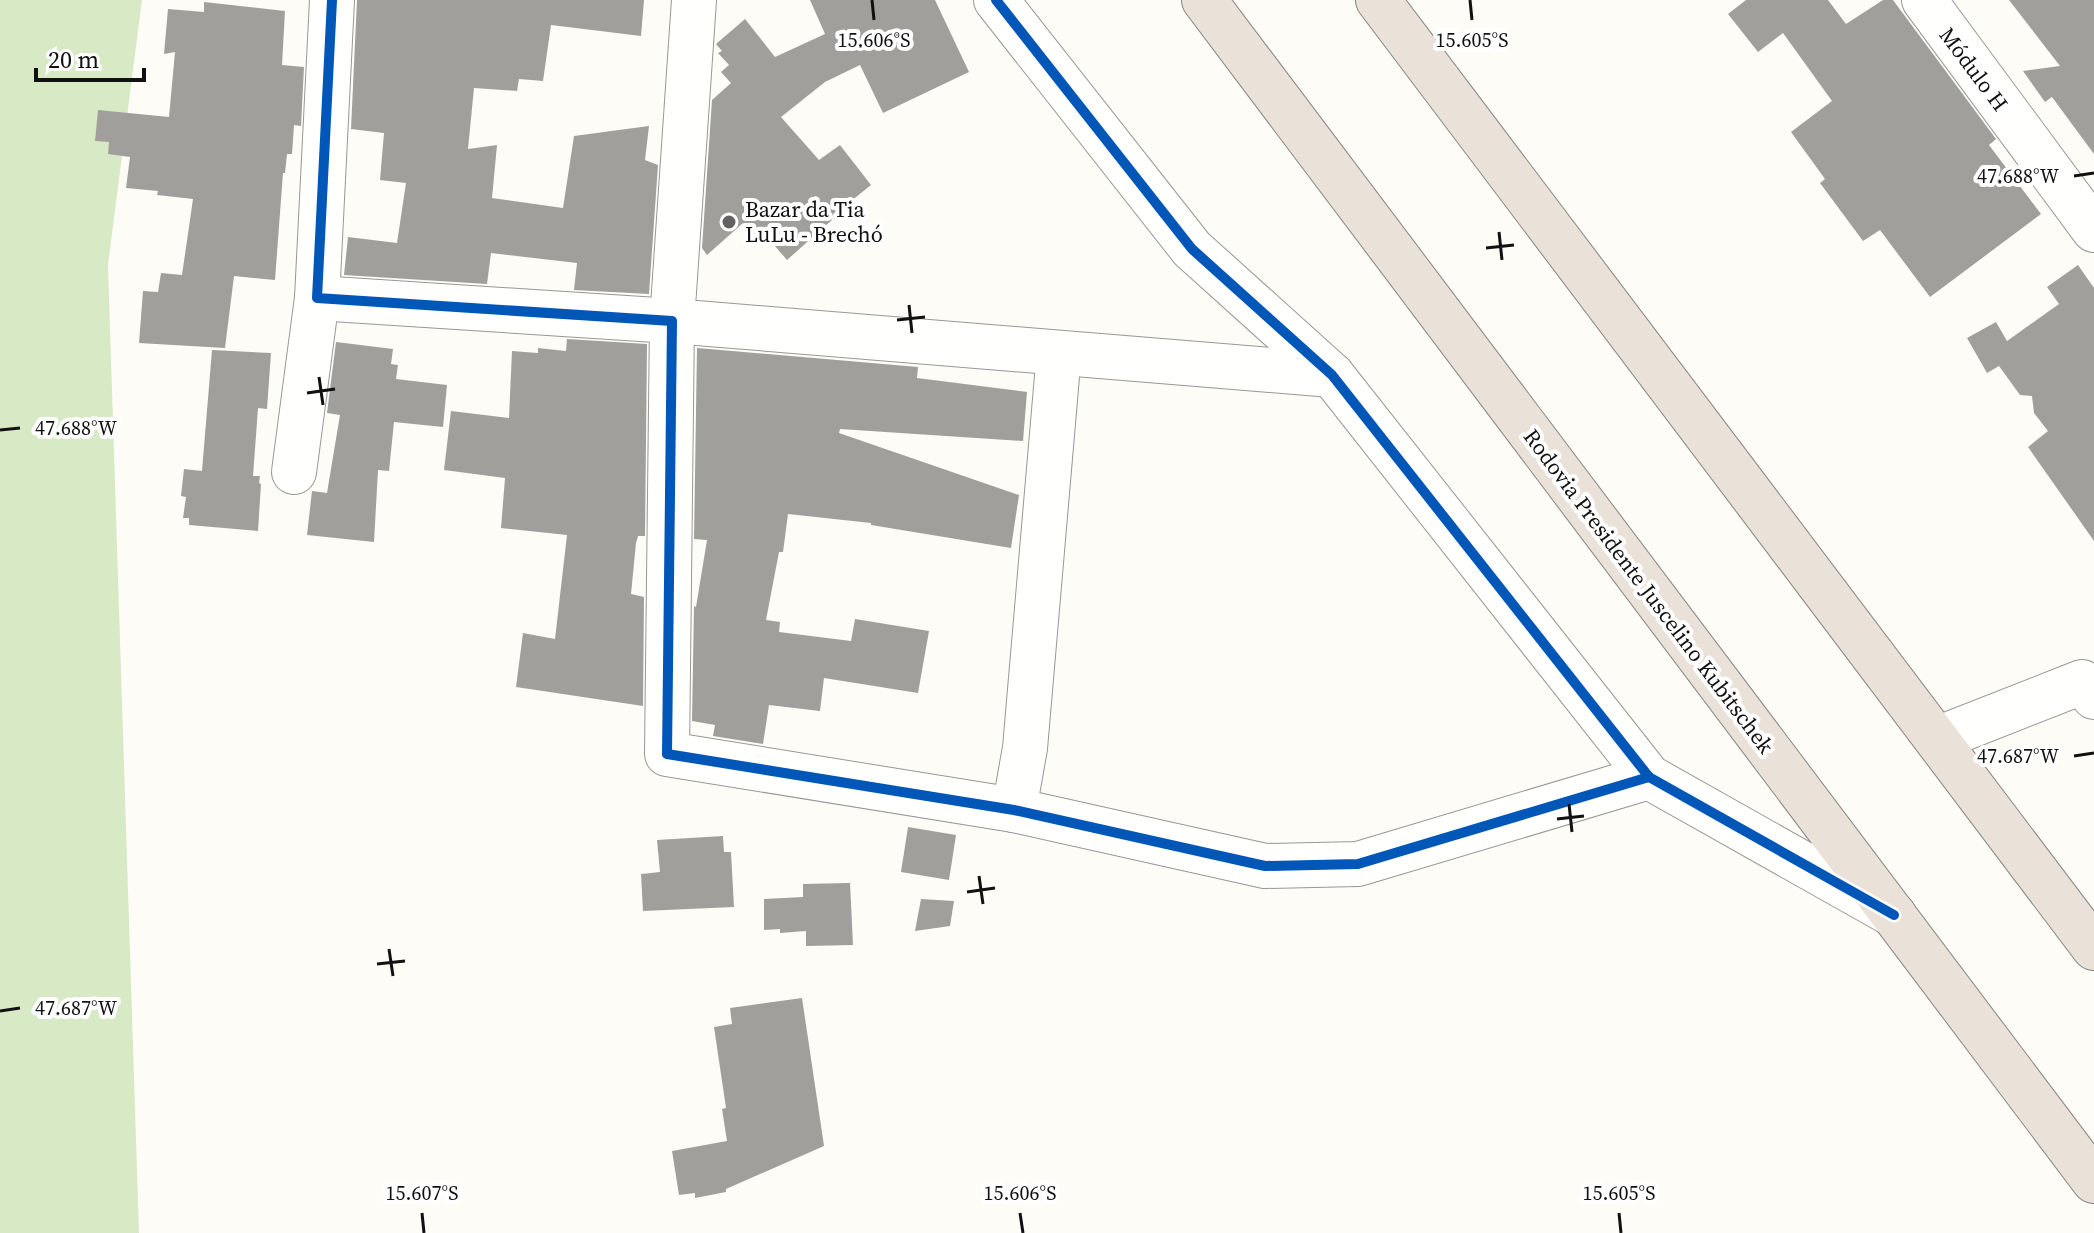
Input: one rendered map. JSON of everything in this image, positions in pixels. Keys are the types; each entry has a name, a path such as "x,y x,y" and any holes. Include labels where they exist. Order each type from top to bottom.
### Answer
{"highway":[{"name":"Rodovia Presidente Juscelino Kubitschek","path":"1204,0 2094,1181"},
{"path":"1378,0 2094,948"}],"street":[{"path":"294,472 317,298 332,0"},
{"path":"694,0 672,321 667,754 1014,810 1265,866 1358,864 1649,777"},
{"path":"996,0 1192,249 1332,375 1649,777 1894,915"},
{"name":"Módulo H","path":"1924,0 2094,230"},
{"path":"317,298 672,321 1332,375"},
{"path":"1014,810 1025,748 1059,353"},
{"path":"1937,739 2082,682 2094,697"}],"green space":[{"path":"0,0 142,0 108,265 139,1233 0,1233"}],"building":[{"path":"357,0 644,0 641,36 551,25 543,81 519,79 517,91 474,88 468,149 497,145 492,198 563,208 574,136 649,126 645,160 658,165 649,294 574,290 577,263 491,253 487,284 344,275 348,237 397,243 406,183 380,180 384,133 351,129"},
{"path":"810,0 935,0 969,72 883,113 860,65 825,82 781,117 819,160 840,145 871,185 830,218 832,220 787,260 762,231 752,237 743,223 707,255 702,248 712,100 731,83 721,72 729,65 718,53 722,51 716,44 745,19 775,57 825,34"},
{"path":"1746,0 1828,0 1846,24 1883,0 1893,0 1996,139 1989,145 2041,214 1930,297 1880,230 1863,241 1820,183 1825,179 1791,132 1832,101 1783,33 1758,52 1728,14"},
{"path":"2009,0 2094,0 2094,154 2052,97 2045,102 2023,71 2060,66"},
{"path":"204,2 285,11 282,65 304,67 301,126 294,125 292,154 287,154 283,173 275,280 234,276 225,348 139,343 143,291 158,292 161,273 182,275 193,199 126,188 130,157 108,154 109,142 95,141 98,110 169,117 175,52 164,54 168,9 204,12"},
{"path":"2078,265 2094,288 2094,541 2028,447 2048,431 2034,413 2032,396 2020,395 1999,366 1987,373 1967,338 1996,322 2007,341 2059,304 2047,287"},
{"path":"567,339 647,344 645,536 638,536 636,543 631,594 644,597 643,706 516,687 523,633 555,639 567,535 501,528 505,478 444,470 451,411 509,418 512,351 538,353 538,348 566,351"},
{"path":"336,342 393,349 391,364 398,365 396,379 447,385 443,427 394,422 389,471 378,470 374,542 307,535 312,491 327,493 340,415 327,413"},
{"path":"697,348 918,367 917,378 1027,392 1023,441 840,429 839,433 1019,495 1011,548 871,523 788,514 783,552 779,552 766,620 780,622 779,632 851,641 855,619 929,631 918,693 824,678 820,711 769,705 763,744 713,736 715,725 692,721 694,606 707,540 694,539"},
{"path":"212,350 271,353 267,409 258,408 253,476 260,476 261,484 258,531 189,525 189,518 183,518 186,497 181,496 184,469 202,471"},
{"path":"908,827 956,835 949,880 901,872"},
{"path":"723,836 724,852 731,852 734,907 643,911 641,874 660,872 657,840"},
{"path":"850,883 853,945 806,946 806,931 780,933 780,929 764,930 764,899 803,897 803,884"},
{"path":"921,899 954,901 950,926 915,931"},
{"path":"802,998 824,1146 726,1189 726,1192 695,1198 695,1193 679,1195 672,1151 727,1141 722,1109 726,1108 714,1027 732,1024 730,1008"}],"cycle path":[{"path":"332,0 317,298 672,321 667,754 1014,810 1265,866 1358,864 1649,777"},
{"path":"996,0 1192,249 1332,375 1649,777 1894,915"}],"place":[{"name":"Bazar da Tia LuLu - Brechó","path":"729,222"}]}
